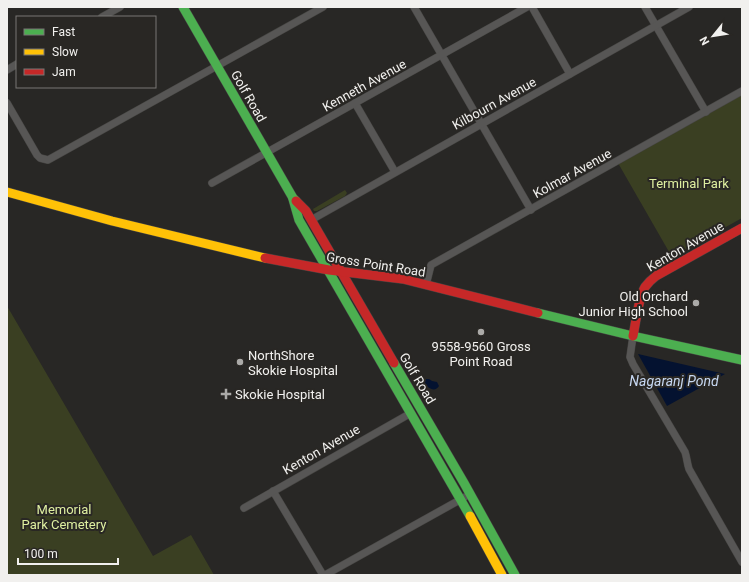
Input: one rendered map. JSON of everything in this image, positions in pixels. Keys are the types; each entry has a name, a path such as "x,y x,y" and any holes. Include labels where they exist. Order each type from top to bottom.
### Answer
{"main road":[{"name":"Golf Road","path":"183,7 293,198 300,220 461,499 502,575"},
{"name":"Gross Point Road","path":"7,192 112,221 271,260 329,270 403,279 633,336 742,360"},
{"name":"Golf Road","path":"293,198 306,211 470,494 515,575"},
{"name":"Kenton Avenue","path":"633,336 642,295 645,287 650,281 656,276 742,228"}],"street":[{"path":"104,16 120,7"},
{"path":"7,103 37,155 44,160 48,160 323,7"},
{"path":"414,7 531,210"},
{"name":"Kenneth Avenue","path":"212,183 527,7"},
{"path":"532,7 570,74"},
{"path":"645,7 706,112"},
{"name":"Kilbourn Avenue","path":"311,220 689,7"},
{"path":"7,70 16,65"},
{"name":"Kolmar Avenue","path":"426,284 431,265 742,91"},
{"path":"355,103 395,172"},
{"path":"633,336 630,356 633,364 685,452 687,458 686,463 689,469 742,562"},
{"name":"Kenton Avenue","path":"244,508 411,413"},
{"path":"273,491 324,575 470,494"}],"green space":[{"name":"Terminal Park","path":"742,94 742,218 672,257 618,163"},
{"path":"345,190 347,193 345,196 317,211 314,211 313,209"},
{"name":"Memorial Park Cemetery","path":"7,306 153,556 191,535 214,575 7,575"}],"water":[{"name":"Nagaranj Pond","path":"638,354 725,374 667,406"},
{"path":"426,379 437,382 439,386 435,389 429,388 424,382"}],"traffic: fast":[{"path":"183,7 296,201"},
{"path":"293,199 299,220 470,516"},
{"path":"538,313 742,360"},
{"path":"394,363 464,483 515,575"}],"traffic: slow":[{"path":"7,192 112,221 265,258"},
{"path":"470,516 502,575"}],"traffic: jam":[{"path":"296,201 306,211 394,363"},
{"path":"633,336 641,298 645,287 650,281 656,276 742,228"},
{"path":"265,258 329,270 403,279 538,313"}],"place":[{"name":"Old Orchard Junior High School","path":"696,303"},
{"name":"9558-9560 Gross Point Road","path":"481,332"},
{"name":"NorthShore Skokie Hospital","path":"240,362"},
{"name":"Skokie Hospital","path":"226,394"}]}
